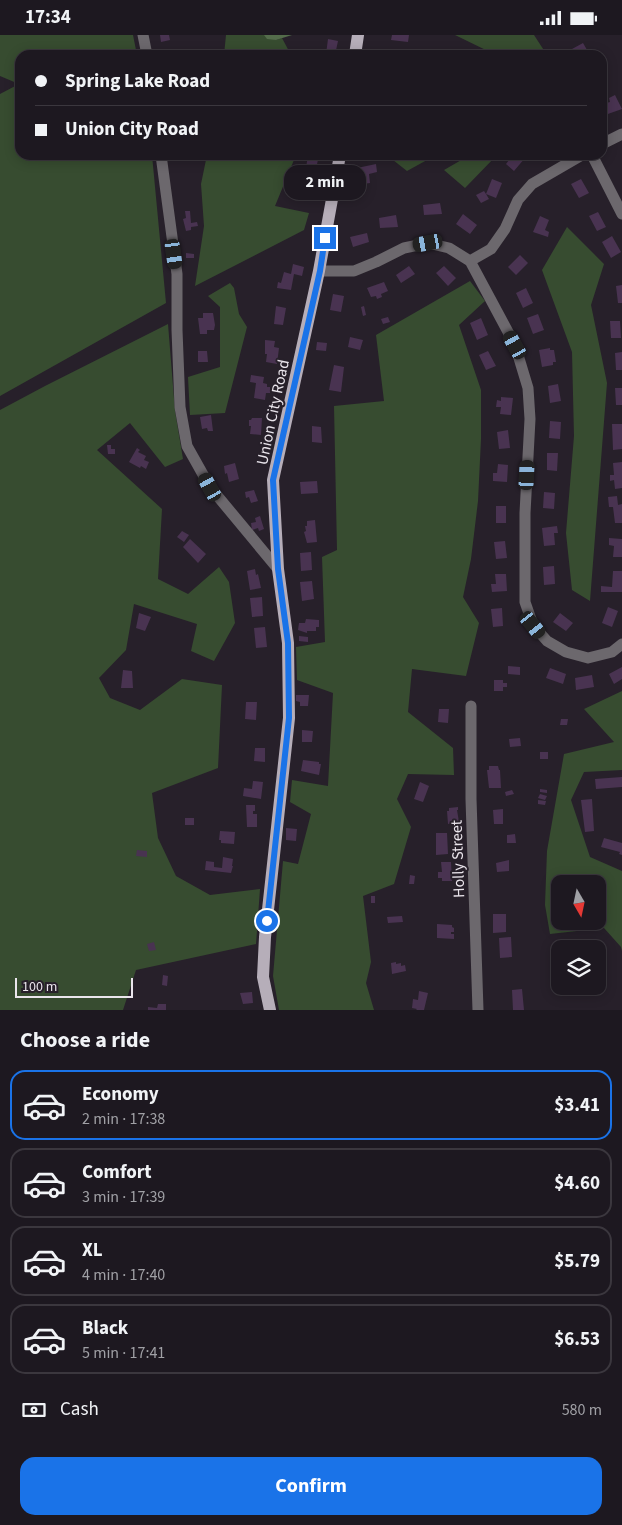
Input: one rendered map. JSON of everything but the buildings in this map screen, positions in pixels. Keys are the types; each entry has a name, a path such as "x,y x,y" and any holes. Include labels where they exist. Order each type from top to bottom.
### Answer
{"main road":[{"path":"356,50 358,35"},
{"name":"Union City Road","path":"270,1010 264,977 265,937 289,718 288,643 278,569 273,480 320,271 339,160"}],"street":[{"path":"143,35 146,50"},
{"path":"607,142 622,134"},
{"path":"162,160 177,274 180,407 187,446 210,487 278,569"},
{"path":"470,261 491,249 505,229 518,200 532,184 573,160"},
{"path":"595,160 622,214"},
{"path":"320,271 354,271 376,263 404,248 428,243 449,248 470,261 515,345 528,388 530,419 525,513 525,602 533,625 547,641 566,653 588,658 612,652 622,644"},
{"name":"Holly Street","path":"471,706 478,1010"}],"shaded area":[{"path":"0,35 133,35 136,50 15,50 15,82 0,76"},
{"path":"226,35 265,35 276,40 282,38 288,50 224,50"},
{"path":"264,35 292,35 276,40 267,39"},
{"path":"455,35 534,35 544,50 486,50"},
{"path":"15,86 15,160 152,160 166,303 0,396 0,94"},
{"path":"206,160 294,160 275,206 309,213 304,230 195,286 204,226 201,184"},
{"path":"393,160 427,160 407,171"},
{"path":"461,160 492,160 465,188 444,170"},
{"path":"567,227 604,264 591,305 607,383 590,601 572,590 566,533 574,436 572,352 542,270"},
{"path":"470,281 485,301 459,325 481,390 478,501 471,559 463,597 479,623 466,676 412,669 408,712 453,748 454,775 408,774 397,799 411,827 394,884 363,896 371,962 366,983 374,1010 279,1010 273,976 283,861 298,864 311,814 290,802 292,780 328,786 333,693 297,680 296,647 325,642 322,557 337,550 334,406 384,401 376,335"},
{"path":"230,283 234,288 239,314 247,327 225,413 190,415 188,377 220,367 220,307 208,296"},
{"path":"168,324 175,411 183,459 165,467 130,423 97,450 162,509 158,579 188,594 219,567 229,582 235,623 214,661 191,651 197,624 134,604 126,650 99,678 110,698 140,710 182,679 222,685 218,768 152,793 158,838 176,876 210,895 260,889 256,944 136,970 123,1010 0,1010 0,410"},
{"path":"622,691 622,770 584,772 571,800 590,857 622,871 622,951 621,947 606,930 606,875 551,875 551,930 586,930 550,934 545,905 547,851 564,754 614,742 584,709"}],"route":[{"path":"267,921 289,718 288,643 278,569 273,480 320,271 325,238"}]}
